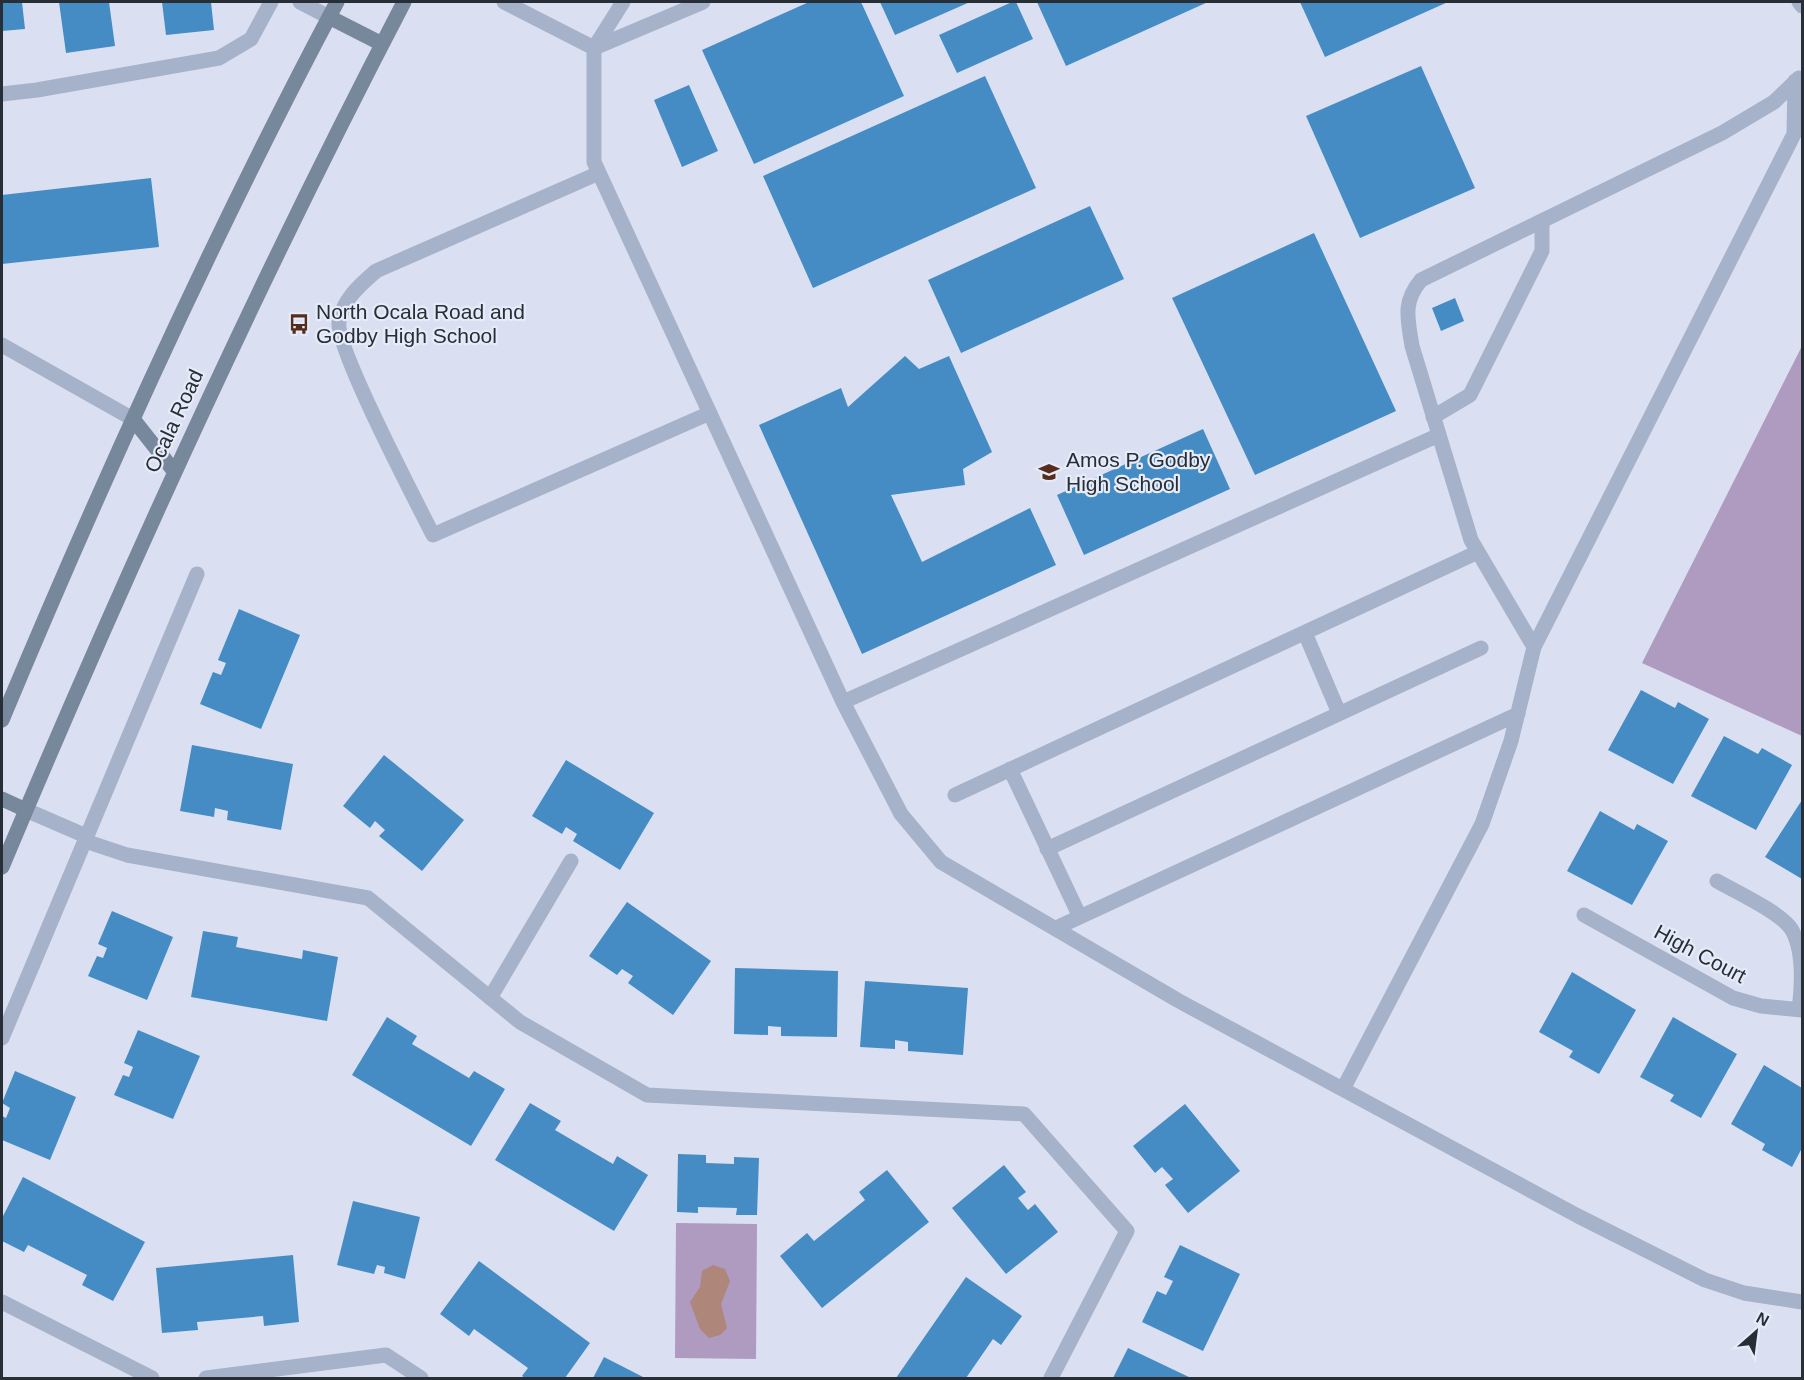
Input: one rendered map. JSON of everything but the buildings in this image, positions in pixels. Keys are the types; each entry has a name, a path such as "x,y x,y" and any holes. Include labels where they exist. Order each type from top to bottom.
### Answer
{"main road":[{"name":"Ocala Road","path":"2,720 133,419 218,236 337,2"},
{"name":"Ocala Road","path":"3,862 174,471 234,341 404,2"},
{"path":"329,17 382,44"},
{"path":"133,419 174,471"},
{"path":"2,799 26,810"}],"street":[{"path":"2,94 219,58 250,39 271,2"},
{"path":"300,2 329,17"},
{"path":"504,2 594,48 703,2"},
{"path":"623,2 594,48 594,162 843,702 900,814 941,862 1179,1001 1578,1216 1705,1280 1744,1293 1803,1302"},
{"path":"1799,2 1803,6"},
{"path":"1534,647 1471,540 1412,346 1407,314 1410,293 1421,280 1722,133 1774,102 1799,78"},
{"path":"1342,1089 1482,824 1518,714 1534,647 1794,134 1799,78"},
{"path":"599,173 376,271 351,293 339,323 346,356 433,535 710,413"},
{"path":"1433,417 1470,395 1542,251 1542,222"},
{"path":"2,345 133,419"},
{"path":"843,702 1439,435"},
{"path":"955,795 1478,552"},
{"path":"2,1038 197,574"},
{"path":"1305,633 1339,713"},
{"path":"1047,849 1481,648"},
{"path":"1056,928 1518,714"},
{"path":"1010,769 1080,917"},
{"path":"26,810 127,855 368,898 520,1022 647,1095 1024,1114 1127,1231 1051,1378"},
{"path":"490,998 571,861"},
{"path":"1717,881 1778,917 1791,929 1797,946 1801,980 1801,1010"},
{"name":"High Court","path":"1584,915 1733,998 1761,1006 1801,1010"},
{"path":"2,1302 152,1378"},
{"path":"206,1378 386,1355 421,1378"}],"shaded area":[{"path":"1802,346 1802,736 1642,663"},
{"path":"676,1223 757,1224 756,1359 675,1358"},
{"path":"713,1265 725,1269 730,1281 721,1304 727,1328 720,1335 709,1338 700,1329 690,1302 700,1287 702,1271"}],"place":[{"name":"North Ocala Road and Godby High School","path":"299,324"},
{"name":"Amos P. Godby High School","path":"1049,472"}]}
